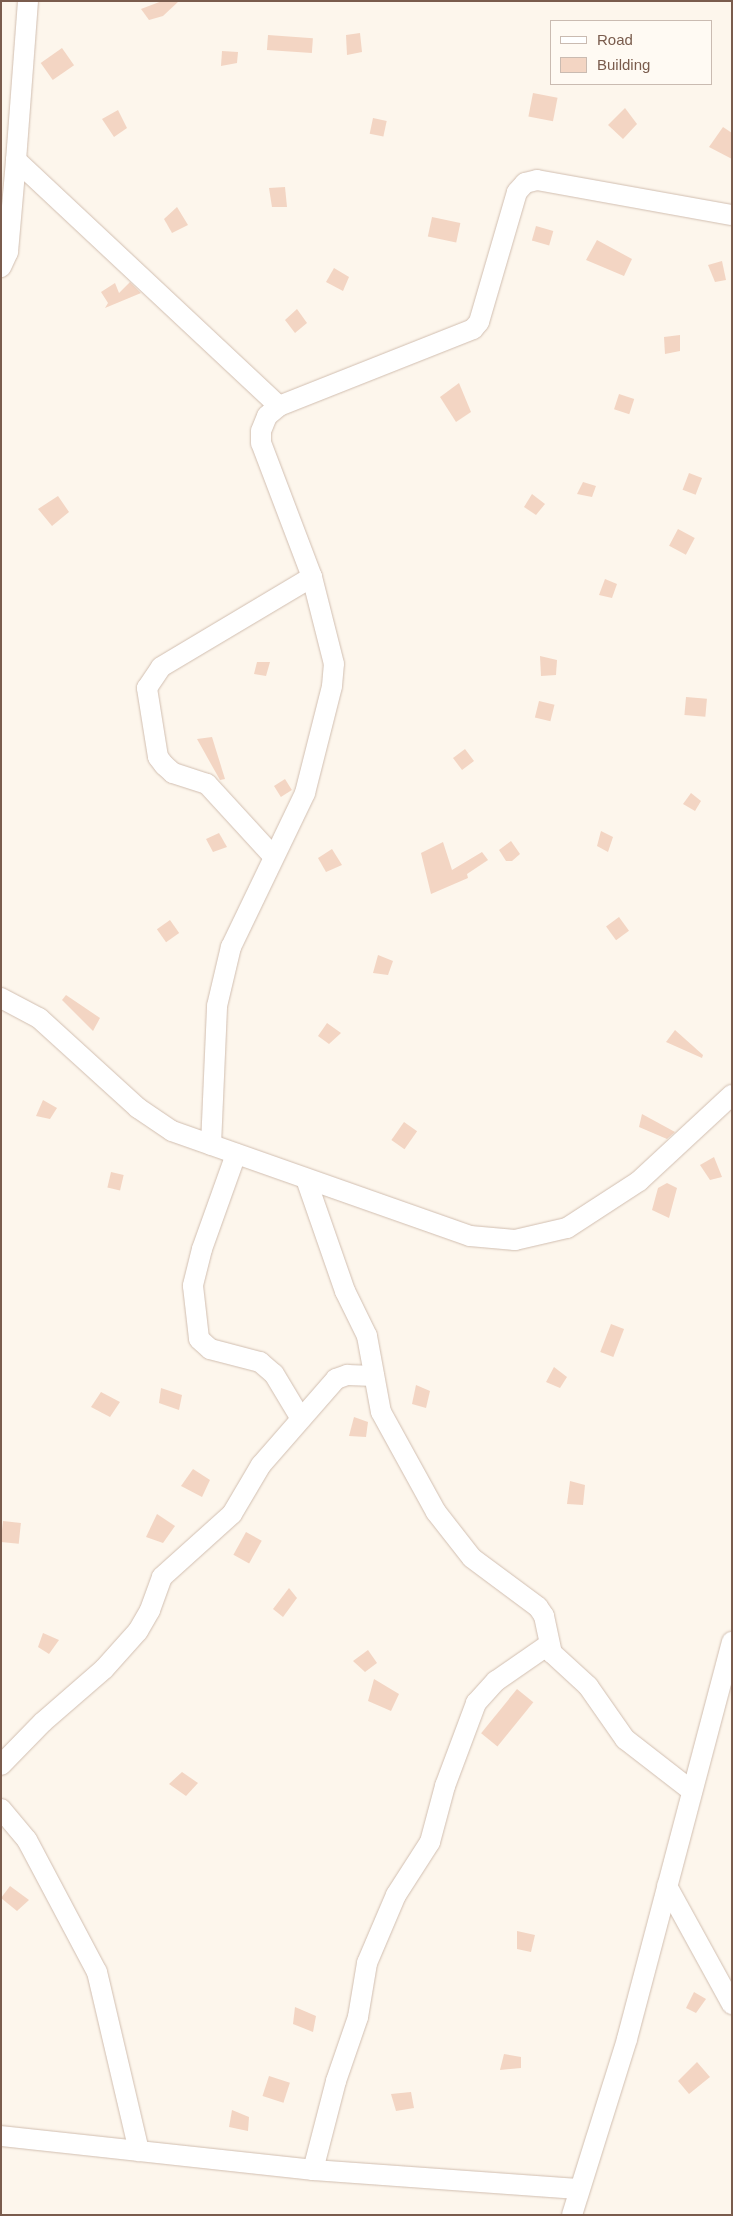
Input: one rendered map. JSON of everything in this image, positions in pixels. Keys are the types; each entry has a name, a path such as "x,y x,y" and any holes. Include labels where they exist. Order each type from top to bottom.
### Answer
{"street":[{"path":"1,267 8,252 28,1"},
{"path":"16,160 279,406"},
{"path":"210,1145 217,1006 231,947 273,856 305,793 332,686 334,664 312,577 261,443 261,431 267,416 279,406 473,329 479,322 517,192 525,183 537,180 732,215"},
{"path":"273,856 207,784 173,774 164,765 158,756 147,688 161,667 312,577"},
{"path":"1,998 39,1018 144,1112 172,1132 470,1236 515,1240 567,1228 639,1181 732,1094"},
{"path":"236,1154 202,1249 193,1286 199,1338 210,1349 260,1362 274,1374 301,1419"},
{"path":"306,1179 345,1291 368,1336 381,1412 436,1512 472,1558 538,1607 544,1616 548,1645 570,1672 588,1686 625,1739 692,1791"},
{"path":"1,1765 43,1722 104,1669 138,1631 150,1610 162,1576 222,1526 261,1464 341,1376 374,1376"},
{"path":"572,2215 578,2189 627,2039 732,1642"},
{"path":"313,2170 336,2081 358,2018 367,1963 396,1895 430,1842 445,1786 476,1703 496,1681 548,1645"},
{"path":"1,1809 27,1840 96,1972 139,2151"},
{"path":"667,1886 732,2004"},
{"path":"1,2136 313,2170 578,2189"}],"building":[{"path":"162,1 179,1 163,16 149,20 141,9"},
{"path":"360,33 362,52 347,55 346,35"},
{"path":"268,35 313,38 312,53 267,50"},
{"path":"62,48 74,65 53,80 41,63"},
{"path":"222,51 238,52 237,63 221,66"},
{"path":"533,93 558,98 553,121 528,117"},
{"path":"625,108 637,124 623,139 608,125"},
{"path":"118,110 127,128 114,137 102,119"},
{"path":"373,118 387,121 383,137 370,134"},
{"path":"723,127 732,133 732,159 709,147"},
{"path":"285,187 287,207 272,207 269,188"},
{"path":"177,207 188,225 172,233 164,219"},
{"path":"432,217 460,223 456,243 428,237"},
{"path":"536,226 553,231 549,245 532,240"},
{"path":"597,240 632,259 624,276 586,260"},
{"path":"722,261 726,280 715,282 708,265"},
{"path":"334,268 349,277 343,291 326,282"},
{"path":"130,282 141,293 105,308 108,303 101,292 115,283 119,293"},
{"path":"297,309 307,323 295,333 285,320"},
{"path":"680,335 680,351 665,354 664,337"},
{"path":"459,383 471,412 456,422 440,397"},
{"path":"619,394 634,399 629,414 614,409"},
{"path":"689,473 702,478 696,495 683,490"},
{"path":"583,482 596,486 592,497 577,494"},
{"path":"532,494 545,504 536,515 524,507"},
{"path":"58,496 69,512 52,526 38,509"},
{"path":"678,529 695,538 686,555 669,546"},
{"path":"605,579 617,584 612,598 599,595"},
{"path":"540,656 557,660 556,675 541,676"},
{"path":"257,662 270,662 266,676 254,674"},
{"path":"686,697 707,699 705,717 684,715"},
{"path":"539,701 555,705 550,721 535,717"},
{"path":"212,737 225,779 220,780 197,739"},
{"path":"465,749 474,761 462,770 453,758"},
{"path":"285,779 292,790 281,797 274,786"},
{"path":"691,793 701,801 695,811 683,804"},
{"path":"601,831 613,837 608,852 597,846"},
{"path":"219,833 227,847 213,852 206,839"},
{"path":"511,841 520,854 512,861 506,861 499,850"},
{"path":"443,842 452,870 482,852 488,860 467,874 468,878 431,894 421,853"},
{"path":"332,849 342,865 326,872 318,858"},
{"path":"619,917 629,931 616,940 606,926"},
{"path":"170,920 179,933 166,942 157,929"},
{"path":"378,955 393,961 388,975 373,973"},
{"path":"66,995 100,1018 93,1031 62,1000"},
{"path":"327,1023 341,1033 329,1044 318,1036"},
{"path":"675,1030 703,1055 702,1058 666,1042"},
{"path":"43,1100 57,1108 50,1119 36,1116"},
{"path":"642,1114 675,1132 667,1139 639,1127"},
{"path":"404,1122 417,1131 404,1149 391,1140"},
{"path":"714,1157 722,1177 710,1180 700,1165"},
{"path":"111,1172 124,1175 120,1191 107,1188"},
{"path":"667,1183 677,1188 669,1218 652,1210 658,1188"},
{"path":"611,1324 624,1329 613,1357 600,1352"},
{"path":"554,1367 567,1377 560,1388 546,1382"},
{"path":"416,1385 430,1391 426,1408 412,1404"},
{"path":"161,1388 182,1395 179,1410 159,1403"},
{"path":"101,1392 120,1402 110,1417 91,1407"},
{"path":"354,1417 368,1422 366,1437 349,1436"},
{"path":"193,1469 210,1480 202,1497 181,1486"},
{"path":"570,1481 585,1485 583,1505 567,1504"},
{"path":"157,1514 175,1526 163,1543 146,1537"},
{"path":"3,1521 21,1523 19,1544 1,1542"},
{"path":"246,1532 262,1541 249,1563 233,1555"},
{"path":"289,1588 297,1598 283,1617 273,1609"},
{"path":"43,1633 59,1640 49,1654 38,1647"},
{"path":"368,1650 377,1663 365,1672 353,1661"},
{"path":"374,1679 399,1694 391,1711 368,1701"},
{"path":"517,1689 533,1702 497,1747 481,1733"},
{"path":"182,1772 198,1783 186,1796 169,1784"},
{"path":"10,1886 29,1900 17,1911 1,1898"},
{"path":"517,1931 535,1935 531,1952 517,1949"},
{"path":"694,1992 706,1999 696,2013 686,2008"},
{"path":"295,2007 316,2016 313,2032 293,2024"},
{"path":"504,2054 521,2057 521,2068 500,2070"},
{"path":"697,2062 710,2077 689,2094 678,2081"},
{"path":"269,2076 290,2083 283,2103 263,2096"},
{"path":"411,2092 414,2108 396,2111 391,2094"},
{"path":"232,2110 249,2117 248,2131 229,2127"}]}
